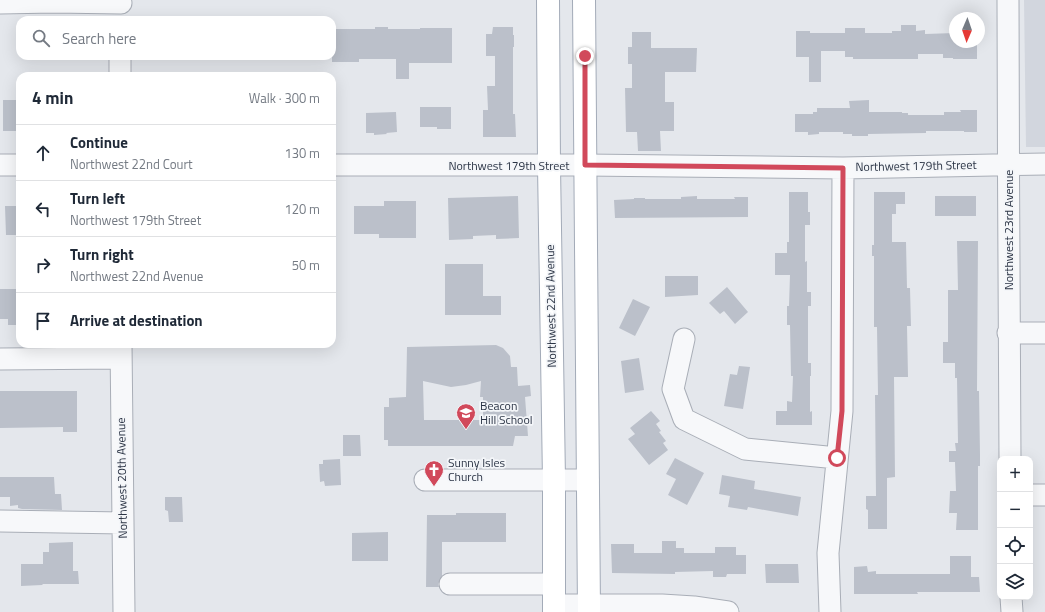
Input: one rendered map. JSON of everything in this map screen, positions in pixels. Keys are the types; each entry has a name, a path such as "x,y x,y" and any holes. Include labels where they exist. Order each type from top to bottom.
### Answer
{"main road":[{"name":"Northwest 22nd Avenue","path":"548,0 554,600"},
{"path":"584,0 589,608"}],"street":[{"name":"Northwest 23rd Avenue","path":"1008,0 1008,333 1010,456"},
{"path":"0,3 54,2 121,8"},
{"path":"120,60 120,72"},
{"name":"Northwest 179th Street","path":"336,165 585,165 843,168 1045,164"},
{"path":"0,165 16,165"},
{"path":"830,612 828,553 842,411 843,168"},
{"path":"1008,333 1045,333"},
{"path":"684,339 673,389 684,419 746,449 837,458"},
{"path":"0,359 121,351"},
{"name":"Northwest 20th Avenue","path":"121,351 124,612"},
{"path":"425,480 588,480"},
{"path":"1033,495 1045,495"},
{"path":"0,521 123,523"},
{"path":"450,584 554,600 589,608 662,605 728,612"},
{"path":"1011,600 1012,612"}],"shaded area":[{"path":"1024,0 1045,0 1045,147 1026,147"}],"building":[{"path":"901,25 916,25 916,31 925,30 925,34 949,33 949,48 977,48 977,59 943,58 943,54 918,54 918,59 853,59 853,57 845,57 845,51 821,51 821,82 809,82 809,57 796,57 796,31 810,31 810,33 845,33 845,28 865,28 865,33 892,33 892,31 901,31"},
{"path":"375,27 388,27 388,29 452,28 452,63 409,63 409,79 396,79 396,59 359,59 359,62 332,62 332,60 336,60 336,29 375,29"},
{"path":"493,27 513,27 513,114 515,114 516,137 483,137 483,110 488,110 487,86 495,86 495,56 486,56 486,34 492,34"},
{"path":"632,32 651,32 651,48 697,48 696,72 665,72 665,102 674,102 674,131 660,131 661,151 638,151 637,132 626,132 625,88 632,88 632,64 628,64 628,47 632,47"},
{"path":"3,100 16,100 16,131 3,131"},
{"path":"869,100 869,112 902,112 908,113 908,115 944,115 944,112 977,110 977,132 926,131 926,133 868,134 868,136 852,136 852,134 843,134 843,132 819,132 819,134 808,135 808,132 795,132 795,114 813,114 813,112 817,112 817,108 850,108 849,101"},
{"path":"420,107 451,107 451,129 420,127"},
{"path":"396,112 397,132 374,135 374,133 366,133 366,113"},
{"path":"789,192 808,192 808,212 810,212 810,225 805,225 805,262 807,261 807,292 811,292 811,306 808,306 808,363 811,363 810,412 812,411 812,425 776,425 776,411 787,411 787,401 792,402 793,376 791,376 790,325 787,325 790,275 775,275 775,253 787,253 787,242 789,242"},
{"path":"874,192 905,192 905,204 896,204 896,214 892,214 892,242 906,242 907,288 910,288 911,326 907,326 908,377 894,377 895,477 887,478 887,529 868,529 868,510 866,509 866,496 876,496 875,395 878,395 877,327 874,327 874,256 872,256 872,245 874,245"},
{"path":"518,196 519,238 496,239 496,235 473,236 473,239 449,240 448,198"},
{"path":"697,196 697,199 735,199 734,197 748,197 748,217 615,218 614,200 634,198 681,199 681,197"},
{"path":"935,196 976,196 976,216 935,216"},
{"path":"384,201 416,201 416,238 379,238 379,234 354,234 354,206 384,206"},
{"path":"5,206 16,206 16,235 6,235"},
{"path":"957,241 978,241 977,391 979,391 980,466 978,466 978,530 956,530 957,513 949,513 950,491 956,491 955,462 949,462 949,451 956,451 955,443 958,443 957,378 955,378 955,363 943,363 943,342 948,342 948,290 958,290"},
{"path":"445,264 483,264 483,296 501,296 501,315 445,315"},
{"path":"665,276 698,276 698,295 665,297"},
{"path":"727,287 748,312 735,324 724,311 720,314 709,303"},
{"path":"0,289 16,289 16,325 8,325 8,319 0,319"},
{"path":"633,299 650,307 635,336 619,328"},
{"path":"496,345 503,348 510,356 511,367 517,367 518,386 530,385 531,396 525,397 528,436 515,436 513,446 388,446 388,440 384,440 384,407 389,407 389,398 406,397 407,347","holes":["423,381 451,387 481,381 480,397 483,397 483,420 424,420"]},
{"path":"639,358 644,390 625,393 621,361"},
{"path":"739,366 750,367 743,409 724,406 730,374 737,375"},
{"path":"0,391 77,391 77,432 63,432 63,427 0,428"},
{"path":"651,411 660,421 656,424 661,431 659,432 666,441 663,443 668,450 649,465 628,439 635,434 630,428"},
{"path":"343,435 360,435 361,456 343,456"},
{"path":"675,458 704,473 687,505 668,495 676,479 666,474"},
{"path":"340,459 341,485 325,486 324,481 320,482 319,464 323,464 323,460"},
{"path":"722,475 755,481 754,489 801,497 798,516 748,507 747,510 728,507 730,496 719,494"},
{"path":"0,477 54,477 55,494 61,494 62,510 22,509 18,508 18,505 10,506 10,497 0,497"},
{"path":"165,497 182,497 183,522 169,522 168,511 165,510"},
{"path":"456,513 506,513 506,542 442,542 442,576 438,584 439,587 426,587 427,515 456,515"},
{"path":"388,532 388,561 352,561 352,533"},
{"path":"662,541 676,541 676,548 684,548 684,553 715,553 715,547 736,547 736,555 746,555 746,574 727,574 726,577 713,577 713,571 675,572 675,574 612,573 611,544 634,544 634,553 662,553"},
{"path":"73,542 73,571 78,571 79,584 43,584 21,586 21,564 43,564 43,552 49,552 49,543"},
{"path":"950,556 971,556 971,577 979,577 980,592 854,594 854,567 867,566 868,572 876,571 876,574 950,574"},
{"path":"765,564 798,564 799,583 766,583"}],"place":[{"name":"Beacon Hill School","path":"466,430"},
{"name":"Sunny Isles Church","path":"434,487"}],"route":[{"path":"585,56 585,165 843,168 842,411 837,458"}]}
